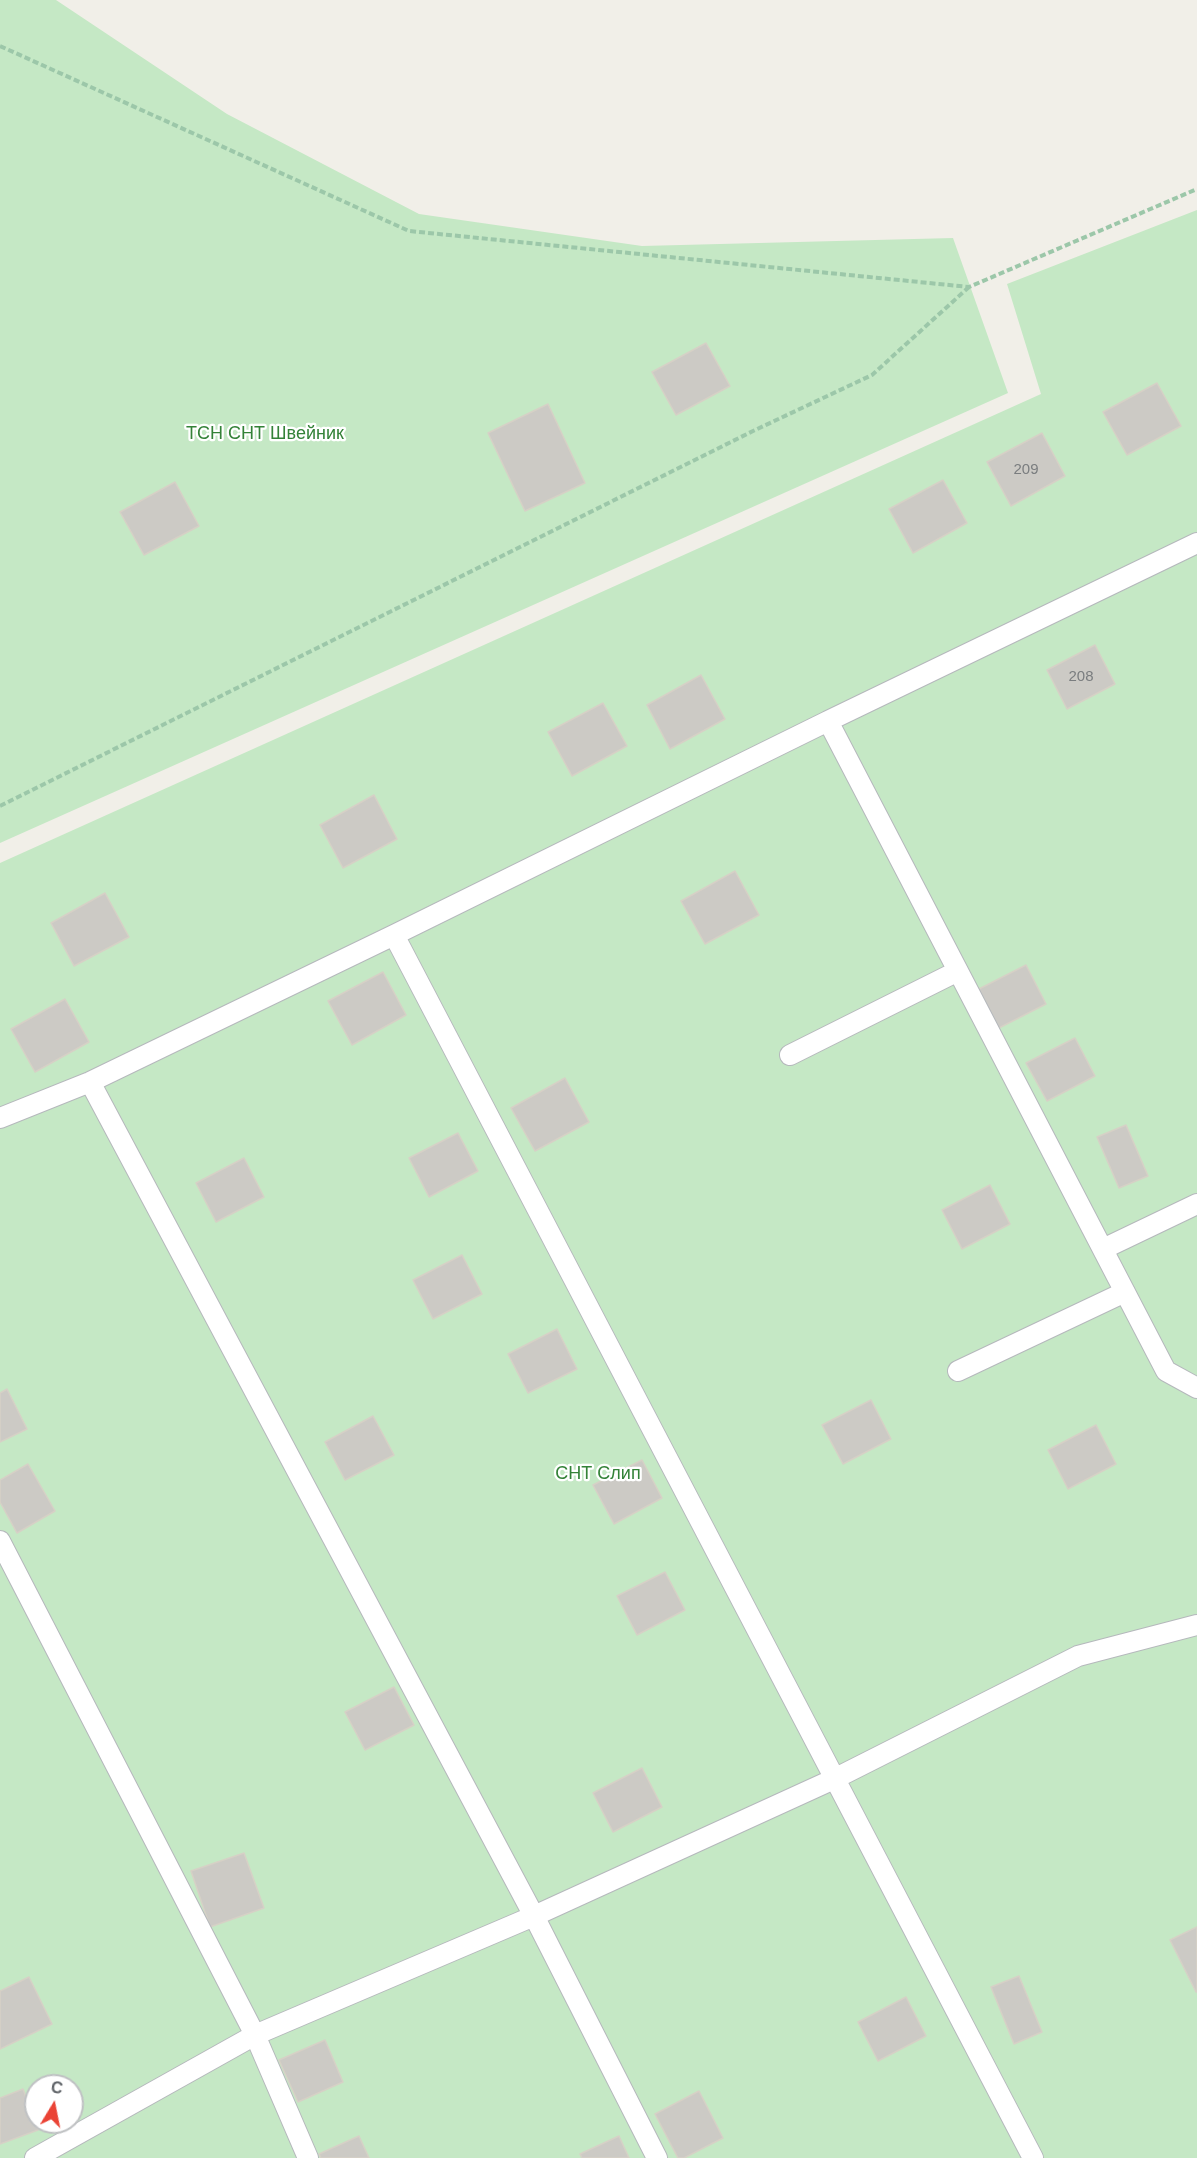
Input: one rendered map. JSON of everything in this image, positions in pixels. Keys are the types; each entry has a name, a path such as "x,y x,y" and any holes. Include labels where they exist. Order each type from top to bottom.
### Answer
{"lane":[{"path":"0,1118 90,1082 1197,543"},
{"path":"828,721 1166,1371 1195,1385"},
{"path":"394,935 1033,2158"},
{"path":"790,1055 958,970"},
{"path":"90,1082 534,1916 657,2158"},
{"path":"1103,1249 1197,1204"},
{"path":"958,1371 1125,1292"},
{"path":"0,1541 255,2035 308,2158"},
{"path":"35,2158 255,2035 534,1916 834,1779 1078,1656 1197,1625"}],"path":[{"path":"0,46 409,231 969,287"},
{"path":"0,806 732,441 872,375 969,287 1197,189"}],"green space":[{"name":"ТСН СНТ Швейник","path":"0,0 56,0 227,114 419,214 642,246 953,238 1008,393 0,843"},
{"name":"СНТ Слип","path":"1197,210 1197,2158 0,2158 0,863 1041,394 1007,284"}],"building":[{"path":"706,343 730,386 676,415 652,372"},
{"path":"1157,383 1181,426 1127,455 1103,412"},
{"path":"548,404 585,483 525,511 488,433"},
{"path":"1042,433 1065,476 1011,506 987,462"},
{"path":"943,480 967,523 913,553 889,509"},
{"path":"175,482 199,526 144,555 120,512"},
{"path":"1095,645 1115,684 1067,709 1047,670"},
{"path":"701,675 725,719 670,749 647,705"},
{"path":"603,703 627,746 572,776 548,732"},
{"path":"374,795 397,839 343,868 320,825"},
{"path":"735,871 759,915 705,944 681,901"},
{"path":"105,893 129,937 74,966 51,923"},
{"path":"1026,965 1046,1004 997,1029 977,990"},
{"path":"383,972 406,1015 352,1045 328,1001"},
{"path":"65,999 89,1042 35,1072 11,1029"},
{"path":"1075,1038 1095,1076 1047,1101 1026,1063"},
{"path":"565,1078 589,1122 535,1151 511,1108"},
{"path":"1126,1125 1148,1176 1119,1188 1097,1137"},
{"path":"458,1133 478,1171 429,1197 409,1158"},
{"path":"244,1158 264,1197 216,1222 196,1183"},
{"path":"990,1185 1010,1224 962,1249 942,1210"},
{"path":"462,1255 482,1294 433,1319 413,1280"},
{"path":"557,1329 577,1369 528,1393 508,1354"},
{"path":"7,1389 27,1429 0,1442 0,1393"},
{"path":"871,1400 891,1439 843,1464 822,1425"},
{"path":"373,1416 394,1455 345,1480 325,1442"},
{"path":"1096,1425 1116,1464 1068,1489 1048,1450"},
{"path":"642,1460 662,1498 614,1524 593,1485"},
{"path":"28,1464 55,1511 17,1533 0,1502 0,1480"},
{"path":"665,1572 685,1610 637,1635 617,1596"},
{"path":"394,1687 414,1725 365,1750 345,1712"},
{"path":"642,1768 662,1807 613,1832 593,1793"},
{"path":"244,1853 264,1908 210,1927 191,1871"},
{"path":"1197,1927 1197,1992 1196,1992 1170,1940"},
{"path":"1019,1976 1042,2032 1014,2044 991,1987"},
{"path":"29,1977 52,2024 0,2049 0,1991"},
{"path":"906,1997 926,2036 878,2061 858,2022"},
{"path":"325,2040 343,2082 298,2102 279,2060"},
{"path":"23,2089 24,2134 27,2134 0,2144 0,2098"},
{"path":"699,2091 723,2138 684,2158 678,2158 655,2114"},
{"path":"359,2136 369,2158 321,2158 319,2154"},
{"path":"619,2136 629,2158 582,2158 580,2154"}]}
